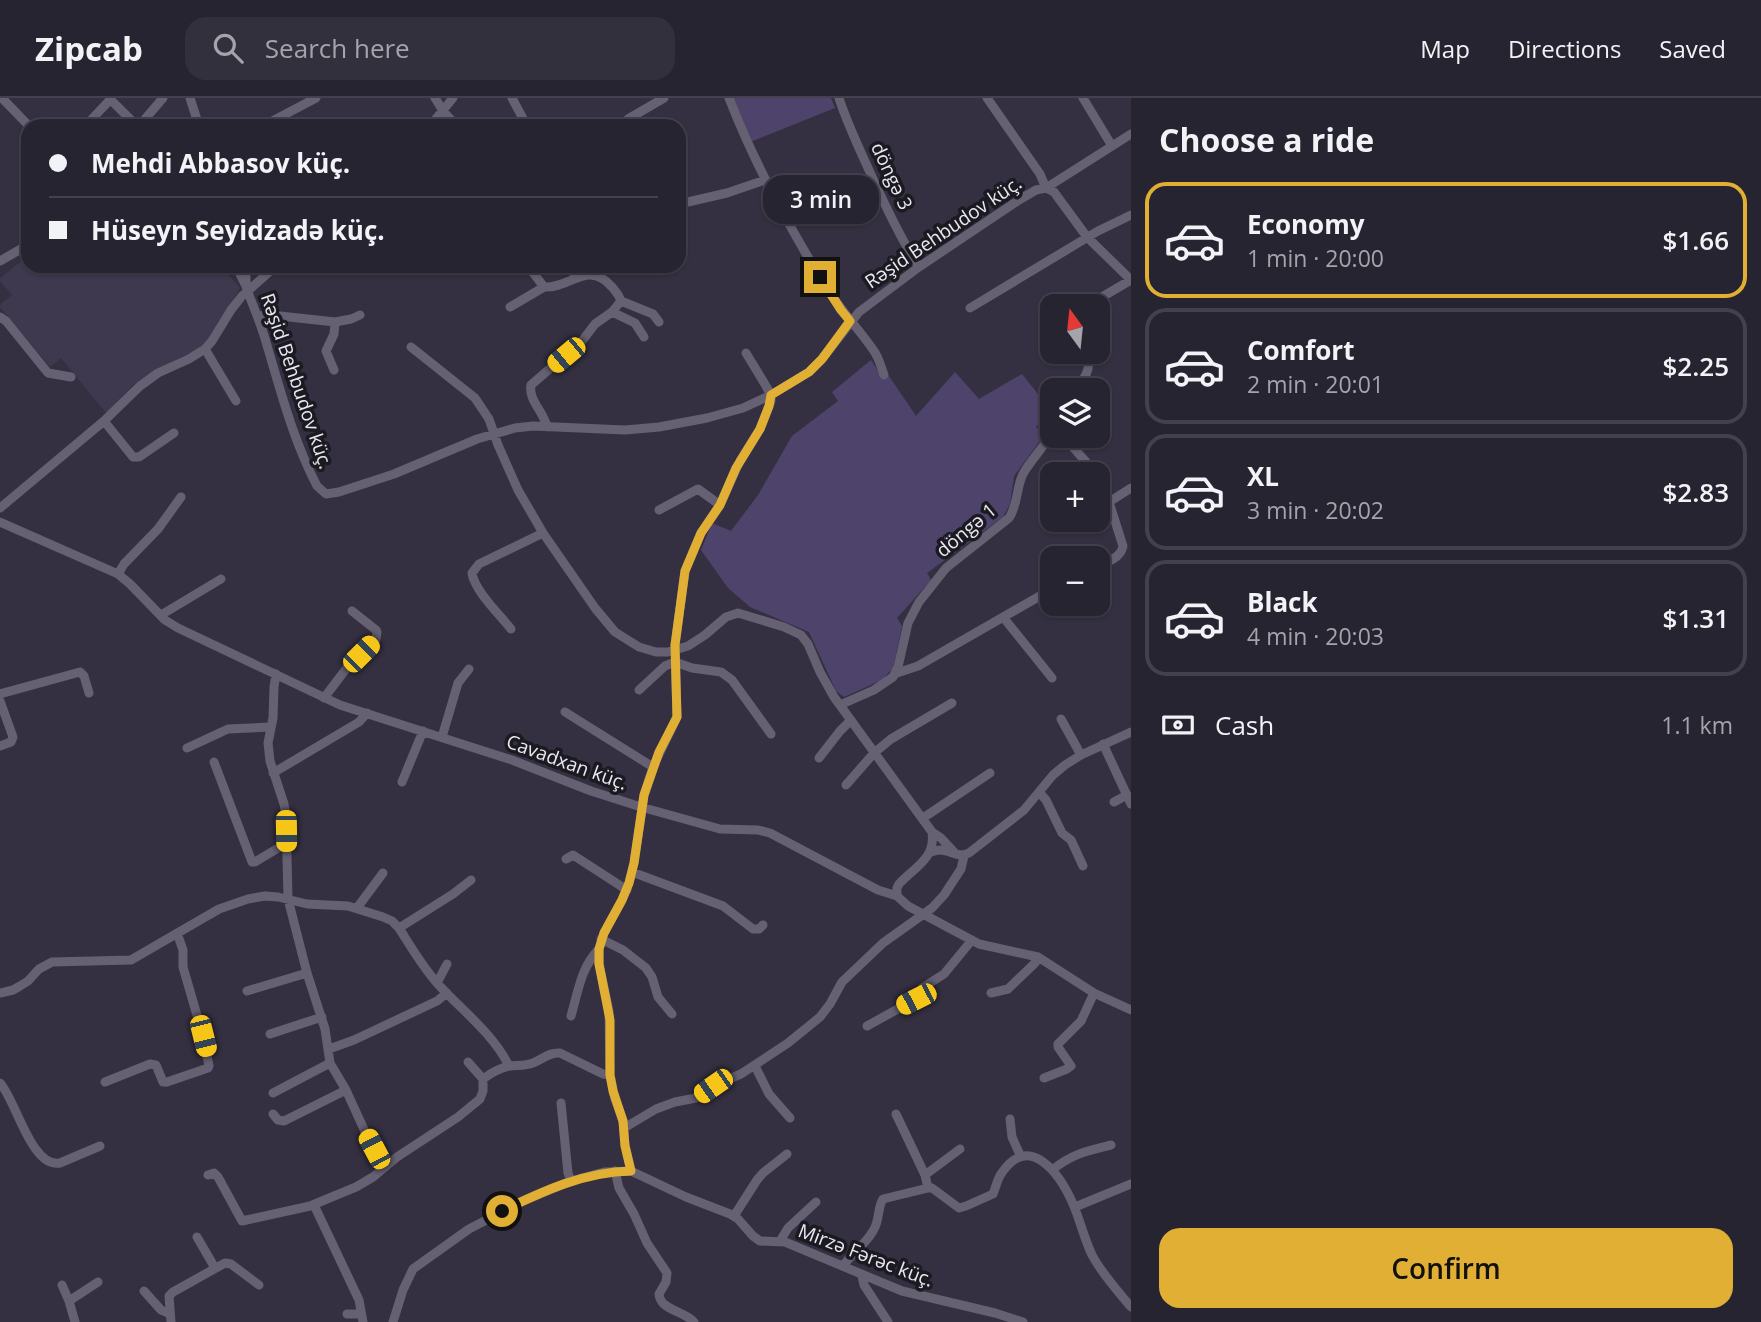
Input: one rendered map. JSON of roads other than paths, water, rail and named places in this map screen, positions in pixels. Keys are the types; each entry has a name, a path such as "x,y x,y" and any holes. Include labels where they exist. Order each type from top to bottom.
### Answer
{"street":[{"path":"2,98 22,119"},
{"path":"144,119 163,98"},
{"path":"190,98 197,119"},
{"path":"277,119 316,98"},
{"path":"435,98 450,119"},
{"path":"436,119 453,98"},
{"path":"512,98 523,119"},
{"path":"628,119 664,98"},
{"path":"729,98 765,180 810,261 841,310 874,351 884,375"},
{"name":"döngə 3","path":"839,98 850,130 879,192 919,267"},
{"path":"987,98 1035,167 1046,188 1059,197 1087,237 1131,280 1107,294"},
{"path":"1083,98 1112,146"},
{"path":"92,119 109,101 130,119"},
{"name":"Rəşid Behbudov küç.","path":"244,273 293,434 317,486 326,494 332,495 380,480 494,433 524,427 625,430 676,425 732,412 771,395 809,372 850,321 919,267 1019,200 1036,190 1046,188 1131,134"},
{"path":"686,202 727,193 765,180"},
{"path":"970,307 1087,237 1131,215"},
{"path":"0,261 21,249"},
{"path":"0,508 104,421 149,379 205,349 247,288 266,273"},
{"path":"533,273 544,287"},
{"path":"573,273 576,277"},
{"path":"510,307 544,287 590,273"},
{"path":"598,273 620,296 621,301"},
{"path":"547,427 530,393 531,385 582,341 595,324 612,312 621,301"},
{"path":"621,301 648,311 659,322"},
{"path":"612,312 635,323 644,337"},
{"path":"258,316 335,322 360,315"},
{"path":"0,317 48,373 71,377"},
{"path":"334,370 326,351 334,334 335,322"},
{"path":"411,347 475,398 489,419 518,490 543,533 615,632 630,643 649,651 663,652 695,642 722,620 734,614 744,614 796,632 805,639 826,684 874,753 932,832 954,853"},
{"path":"205,349 236,401"},
{"path":"571,1016 585,967 600,944 627,890 641,807 653,767 677,717 675,636 685,571 701,533 720,505 736,468 760,429 769,406 771,395 746,353"},
{"path":"104,421 135,458 174,433"},
{"name":"döngə 1","path":"897,673 913,609 946,568 1009,518 1015,507 1024,472 1042,448"},
{"path":"1074,448 1086,462"},
{"path":"1110,501 1131,488"},
{"path":"659,510 698,489 720,505"},
{"path":"117,574 158,529 181,497"},
{"path":"1110,505 1126,553 1110,560"},
{"name":"Cavadxan küç.","path":"0,522 117,574 130,583 169,623 195,638 324,698 512,760 641,807 720,829 770,833 878,890 897,896 908,906 972,940 986,946 1038,957 1094,993 1131,1010"},
{"path":"512,629 477,587 472,573 479,564 543,533"},
{"path":"161,615 221,579"},
{"path":"840,705 874,690 897,673 918,666 1040,596"},
{"path":"324,698 346,668 377,636 376,630 352,611"},
{"path":"1003,617 1052,678"},
{"path":"639,690 665,666 676,662 692,668 721,672 728,676 771,734"},
{"path":"442,737 458,683 469,669"},
{"path":"0,694 80,672 84,676 89,693"},
{"path":"276,674 274,712 268,743 274,773 285,804 288,899 321,1017 330,1063 385,1167"},
{"path":"0,701 13,737 11,742 0,746"},
{"path":"846,785 874,753 891,739 952,702"},
{"path":"565,712 653,767"},
{"path":"274,773 359,722 367,713"},
{"path":"1060,719 1081,755"},
{"path":"819,758 851,720"},
{"path":"187,748 228,729 270,727"},
{"path":"402,782 423,731"},
{"path":"897,896 899,884 931,852 941,849 964,856 970,853 1016,817 1060,769 1081,755 1131,732"},
{"path":"1103,744 1129,799 1114,802"},
{"path":"214,762 252,862 287,846"},
{"path":"922,818 990,773"},
{"path":"1039,792 1046,800 1062,833 1071,840 1083,866"},
{"path":"931,852 932,832"},
{"path":"566,859 573,855 627,890"},
{"path":"624,1128 656,1109 696,1097 741,1074 788,1043 820,1017 838,988 883,943 925,915 944,895 961,869 964,856"},
{"path":"632,872 723,906 753,929 764,925"},
{"path":"357,908 383,873"},
{"path":"399,928 471,880"},
{"path":"0,993 20,986 52,962 131,960 219,909 238,901 265,896 307,904 337,904 392,921 437,983 489,1035 509,1066"},
{"path":"105,1082 150,1063 156,1065 163,1082 209,1066 183,967 183,945 177,933"},
{"path":"867,1026 916,999 922,988 944,974 972,940"},
{"path":"600,944 623,950 646,968 652,977 657,998 671,1014"},
{"path":"393,1322 406,1281 419,1264 481,1222 523,1201 588,1175 631,1171 624,1128 610,1075 610,1020 599,964 600,944"},
{"path":"991,993 1008,989 1038,957"},
{"path":"848,960 857,968"},
{"path":"437,983 447,964"},
{"path":"247,991 307,973"},
{"path":"329,1049 438,1001 447,993"},
{"path":"1044,1078 1070,1068 1058,1044 1081,1021 1094,993"},
{"path":"270,1034 321,1017"},
{"path":"483,1079 509,1066 526,1065 555,1052 610,1075"},
{"path":"208,1175 214,1173 218,1177 242,1221 314,1205 356,1187 480,1098 483,1079 468,1062"},
{"path":"273,1093 330,1063"},
{"path":"755,1066 769,1094 790,1118"},
{"path":"0,1083 26,1132 39,1153 47,1160 54,1164 60,1163 100,1146"},
{"path":"273,1114 278,1120 284,1121 346,1090"},
{"path":"561,1103 571,1181"},
{"path":"896,1114 925,1175 928,1188"},
{"path":"1010,1119 1020,1155"},
{"path":"1052,1170 1069,1157 1111,1145"},
{"path":"925,1175 960,1149"},
{"path":"734,1216 757,1180 787,1154"},
{"path":"843,1266 873,1233 883,1199 928,1188 962,1208 993,1194 1002,1172 1020,1155 1034,1156 1052,1170 1059,1180 1074,1207 1093,1257 1131,1307"},
{"path":"615,1171 619,1188 647,1243 667,1273 666,1282 659,1294 660,1302 688,1315 694,1322"},
{"name":"Mirzə Fərəc küç.","path":"631,1171 685,1197 734,1216 760,1241 791,1244 901,1291 989,1317 1023,1322"},
{"path":"1074,1207 1131,1184"},
{"path":"780,1241 788,1228 816,1202"},
{"path":"314,1205 359,1300 362,1318 347,1314"},
{"path":"197,1237 215,1268"},
{"path":"170,1318 169,1296 173,1292 225,1263 231,1264 259,1285"},
{"path":"862,1276 864,1285 888,1322"},
{"path":"69,1301 98,1282"},
{"path":"62,1285 75,1322"},
{"path":"144,1291 170,1318"}]}
